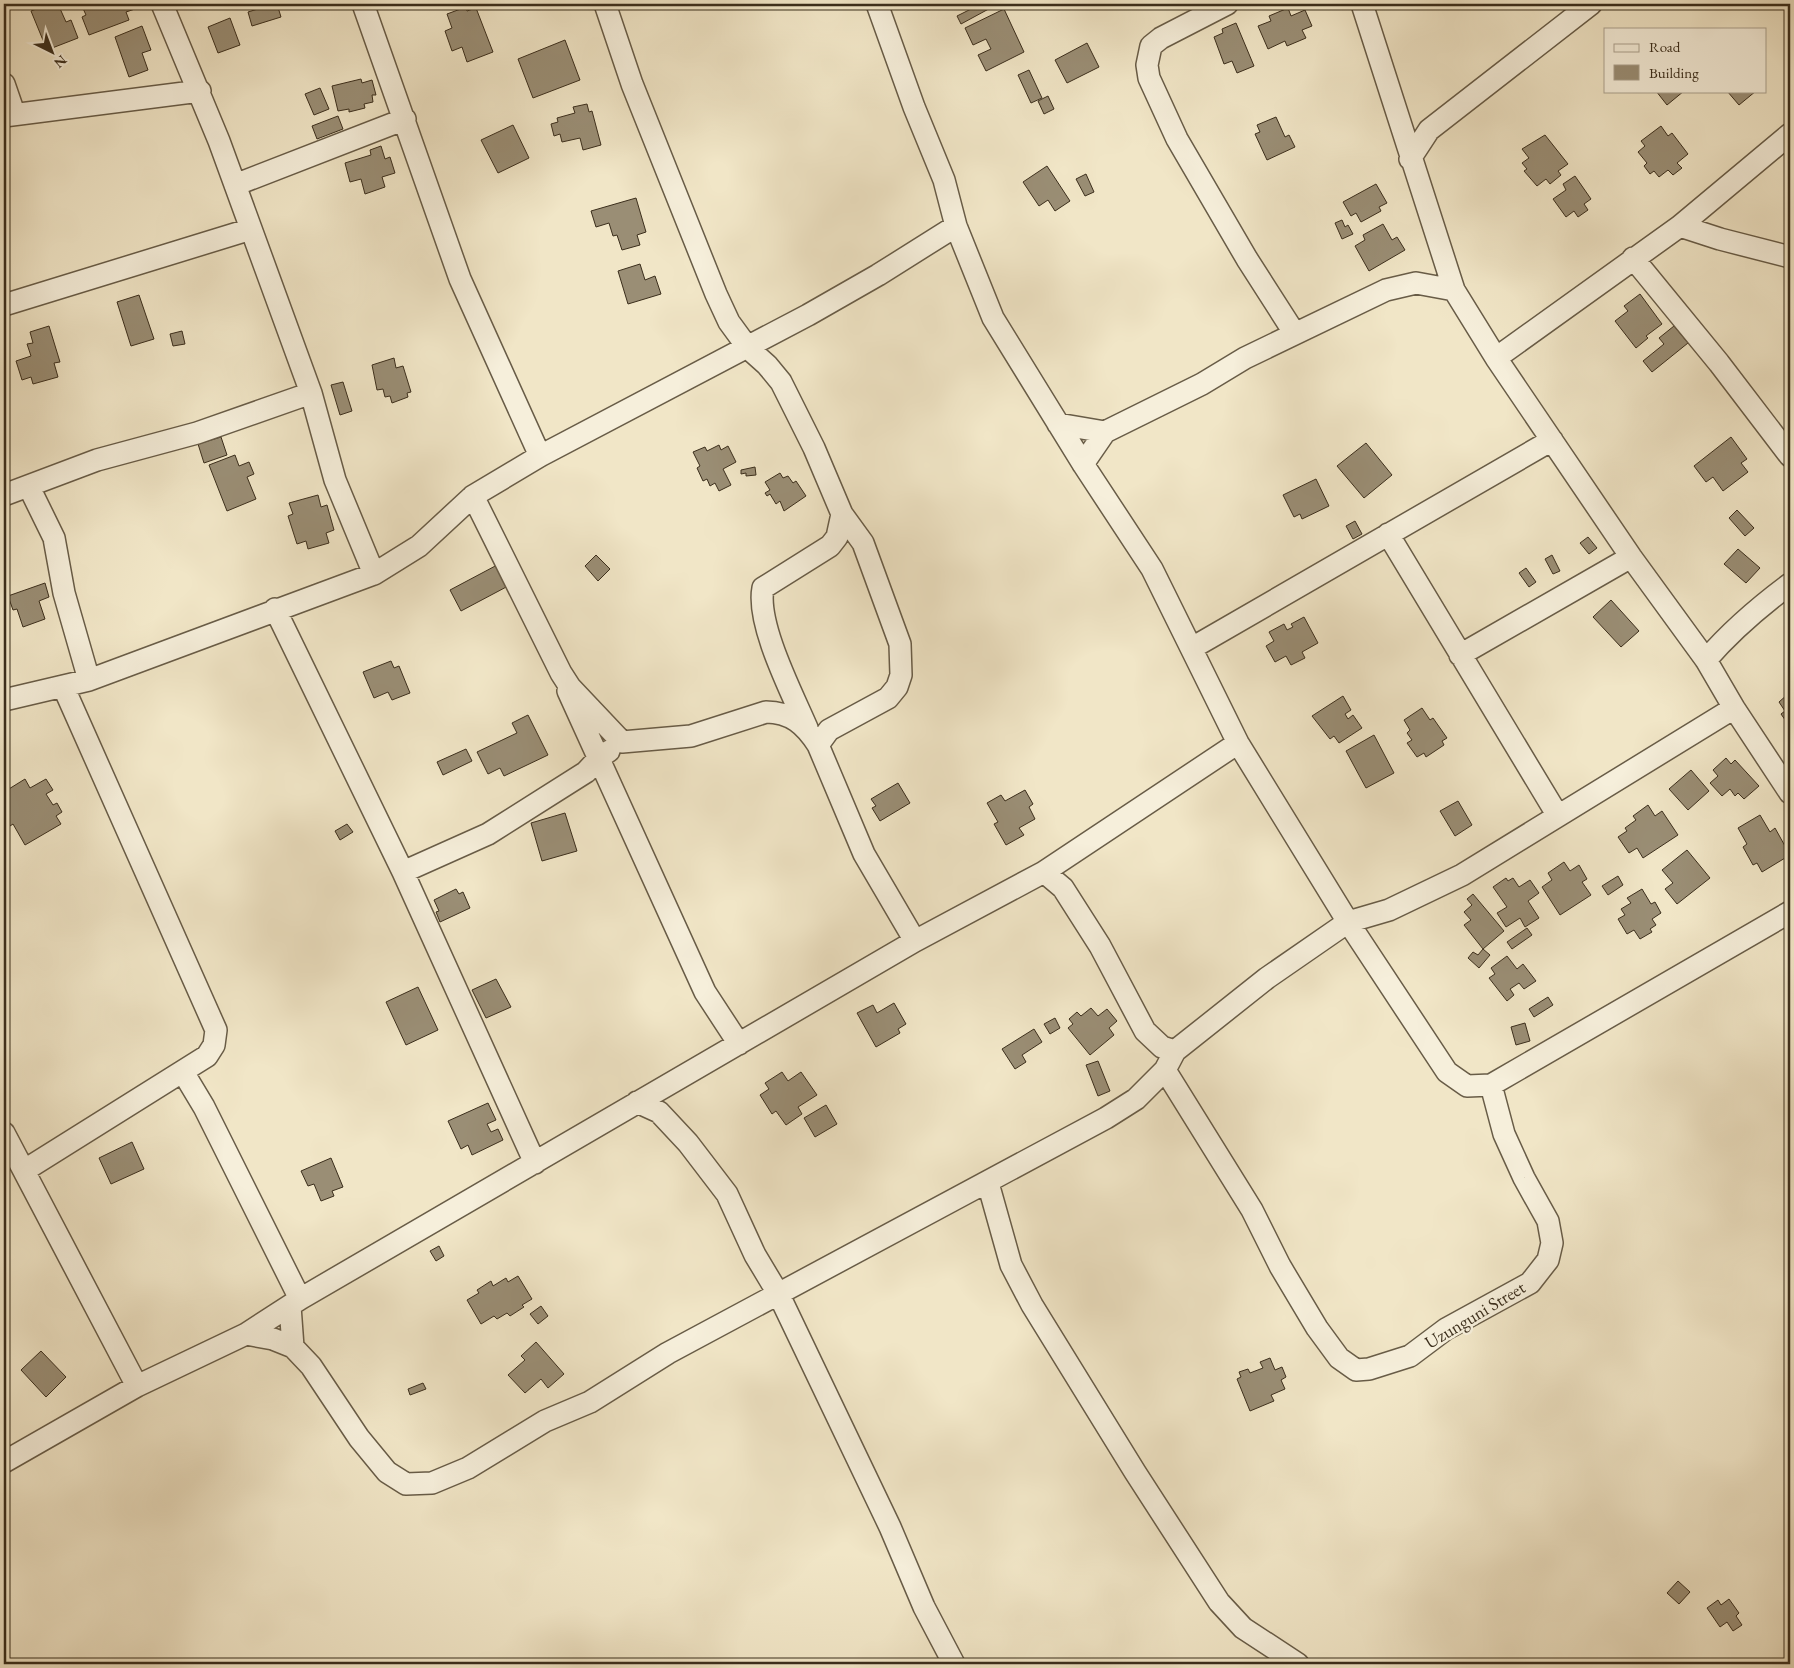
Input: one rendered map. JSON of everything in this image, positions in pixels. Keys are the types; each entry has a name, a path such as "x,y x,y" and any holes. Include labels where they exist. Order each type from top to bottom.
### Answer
{"street":[{"path":"162,4 200,92 235,185 311,393 335,480 374,574"},
{"path":"364,4 460,279 540,456"},
{"path":"605,4 632,84 716,294 729,322 748,348 782,382 814,448 842,514 863,543 892,617 900,644 901,675 897,687 888,698 829,730 812,736"},
{"path":"877,4 914,107 944,180 956,226 993,318 1083,464 1152,568 1238,743 1348,922 1447,1072 1467,1086 1491,1085 1790,912"},
{"path":"1226,4 1161,38 1151,46 1147,65 1149,78 1177,139 1247,259 1294,334"},
{"path":"1362,4 1410,159 1454,290 1496,358 1631,556 1706,660 1734,708 1790,793"},
{"path":"1410,159 1428,130 1592,4"},
{"path":"4,84 9,114 200,92"},
{"path":"235,185 405,119"},
{"path":"1398,120 1428,130"},
{"path":"1496,358 1680,226 1790,134"},
{"path":"4,700 90,680 275,609 374,574 419,546 472,496 540,456 748,348 878,275 956,226"},
{"path":"1680,226 1720,239 1790,257"},
{"path":"4,304 251,229"},
{"path":"1633,258 1719,363 1790,456"},
{"path":"1083,464 1105,432 1202,384 1294,334 1386,290 1416,282 1454,290"},
{"path":"4,496 97,460 197,433 311,393"},
{"path":"1058,424 1105,432"},
{"path":"1192,648 1552,440"},
{"path":"28,487 54,538 64,593 90,680"},
{"path":"472,496 561,673 574,707 705,992 739,1044"},
{"path":"842,514 837,537 830,546 762,588 760,602 771,642 864,854 915,941"},
{"path":"1388,534 1558,816"},
{"path":"1460,655 1631,556"},
{"path":"1706,660 1728,635 1752,613 1790,584"},
{"path":"275,609 403,872 535,1163"},
{"path":"561,673 570,686 622,742"},
{"path":"24,1170 207,1056 214,1045 216,1030 62,686"},
{"path":"246,1334 293,1347 312,1366 358,1438 387,1472 406,1484 432,1483 468,1468 545,1421 590,1402 668,1354 779,1295 880,1238 988,1183 1046,1149 1106,1118 1136,1099 1165,1070 1175,1051 1267,978 1348,922 1389,910 1462,875 1734,708"},
{"path":"403,872 488,834 563,788 586,772 599,758 622,742 691,736 766,712 778,712 790,716 812,736"},
{"path":"4,1462 137,1386 246,1334 295,1302 915,941 1044,872 1238,743"},
{"path":"1044,872 1063,888 1100,946 1145,1031 1162,1047 1175,1051"},
{"name":"Uzunguni Street","path":"1165,1070 1252,1210 1280,1266 1317,1328 1339,1358 1356,1370 1369,1369 1410,1356 1446,1329 1530,1283 1548,1260 1552,1243 1548,1221 1524,1178 1504,1134 1491,1085"},
{"path":"183,1072 204,1107 295,1302 293,1347"},
{"path":"637,1102 659,1112 688,1143 727,1194 755,1255 779,1295 890,1527 924,1607 954,1664"},
{"path":"4,1133 137,1386"},
{"path":"988,1183 1011,1265 1032,1305 1146,1489 1219,1602 1243,1628 1298,1664"}],"building":[{"path":"49,4 58,4 66,22 71,20 78,38 47,50 31,11"},
{"path":"81,4 133,4 135,9 126,12 129,20 89,35 82,17 86,15"},
{"path":"277,4 281,17 252,26 248,12"},
{"path":"971,4 996,5 961,24 957,16 973,8"},
{"path":"466,7 467,11 476,8 493,52 467,62 462,47 452,51 445,31 452,28 447,14"},
{"path":"1288,8 1291,16 1305,10 1312,26 1302,30 1306,38 1287,46 1285,41 1268,49 1258,26 1271,21 1269,16"},
{"path":"1004,9 1024,52 986,71 978,55 991,49 986,39 973,45 965,28"},
{"path":"230,18 240,45 218,53 208,27"},
{"path":"1236,23 1254,66 1237,73 1232,61 1224,64 1214,37 1223,33 1222,29"},
{"path":"142,26 151,50 142,53 148,70 129,77 115,37"},
{"path":"565,40 580,80 533,98 518,59"},
{"path":"1087,43 1099,67 1067,83 1055,60"},
{"path":"1029,70 1042,98 1031,103 1018,75"},
{"path":"361,79 362,83 372,80 376,95 372,95 373,102 364,104 365,108 349,112 349,109 338,111 332,86"},
{"path":"320,88 329,109 314,115 305,94"},
{"path":"1657,92 1683,92 1667,105"},
{"path":"1728,92 1755,92 1739,105"},
{"path":"1048,96 1054,109 1044,114 1038,101"},
{"path":"587,104 589,112 592,111 601,145 583,150 580,138 562,142 560,134 554,136 551,124 558,122 557,118 575,113 573,107"},
{"path":"338,116 343,129 317,139 312,126"},
{"path":"1276,117 1285,137 1289,135 1295,147 1267,160 1255,134 1260,132 1257,125"},
{"path":"513,125 529,158 498,173 481,140"},
{"path":"1661,126 1668,136 1672,133 1688,154 1677,163 1682,168 1673,175 1668,170 1659,177 1654,171 1650,174 1644,166 1647,163 1638,152 1645,146 1641,141"},
{"path":"1545,135 1568,164 1558,171 1561,175 1550,184 1546,179 1537,186 1524,171 1527,169 1522,163 1529,158 1522,149"},
{"path":"381,146 385,159 390,157 395,173 382,177 385,187 365,194 361,179 350,182 345,163 371,155 370,150"},
{"path":"1047,166 1070,201 1055,211 1048,200 1039,206 1023,182"},
{"path":"1086,174 1094,192 1085,196 1076,179"},
{"path":"1575,176 1591,199 1584,204 1588,210 1578,217 1574,211 1566,217 1553,199 1566,190 1563,184"},
{"path":"1376,184 1387,203 1379,207 1381,211 1361,222 1356,213 1351,216 1343,202"},
{"path":"636,198 646,232 637,235 640,245 622,250 617,235 613,236 609,223 596,227 591,211"},
{"path":"1342,220 1345,227 1348,225 1353,234 1342,239 1335,223"},
{"path":"1383,224 1392,240 1397,237 1405,250 1369,271 1355,246 1365,240 1363,235"},
{"path":"640,264 645,280 655,276 661,294 628,304 618,271"},
{"path":"1640,294 1662,324 1646,336 1648,338 1636,348 1615,321 1628,311 1624,306"},
{"path":"139,295 154,339 131,346 117,302"},
{"path":"49,326 60,362 54,363 58,377 33,384 31,377 22,380 16,361 31,356 27,344 33,343 30,332"},
{"path":"1674,326 1688,343 1652,372 1643,361 1664,344 1659,338"},
{"path":"182,331 185,344 173,346 170,334"},
{"path":"394,358 396,368 403,366 411,392 407,393 408,397 392,403 390,396 385,397 383,389 377,390 372,365"},
{"path":"343,382 352,411 340,415 331,385"},
{"path":"221,437 227,455 204,463 198,444"},
{"path":"1731,437 1747,459 1741,463 1748,472 1723,491 1713,477 1706,482 1694,466"},
{"path":"1366,443 1392,475 1364,498 1337,466"},
{"path":"719,445 721,450 728,446 736,462 723,469 731,485 719,491 715,483 710,486 707,479 703,481 697,468 700,466 693,452 705,447 707,451"},
{"path":"235,455 239,466 249,462 254,474 247,477 256,499 227,511 209,465"},
{"path":"755,467 756,475 746,476 746,473 741,474 741,470"},
{"path":"780,473 783,478 788,476 793,483 796,481 806,496 784,511 780,501 776,504 770,494 767,496 765,493 770,490 765,482"},
{"path":"1316,479 1329,506 1302,519 1300,514 1294,517 1283,495"},
{"path":"318,495 321,507 327,505 334,530 326,533 329,543 308,549 306,541 297,544 288,516 293,514 289,503"},
{"path":"1737,510 1754,528 1745,536 1729,518"},
{"path":"1355,521 1362,534 1353,539 1346,526"},
{"path":"1588,537 1597,548 1589,554 1580,543"},
{"path":"1738,549 1760,568 1746,583 1724,564"},
{"path":"596,555 610,569 598,581 585,566"},
{"path":"1552,555 1560,571 1553,574 1545,559"},
{"path":"499,564 510,585 461,611 450,590"},
{"path":"1526,568 1536,582 1529,587 1519,573"},
{"path":"45,583 49,597 39,601 45,619 23,627 17,609 13,610 8,596"},
{"path":"1611,600 1639,631 1621,647 1593,617"},
{"path":"1304,617 1318,643 1302,652 1305,658 1291,665 1286,656 1275,662 1266,646 1274,641 1269,632 1284,624 1287,630 1293,627 1291,624"},
{"path":"391,661 394,668 399,666 410,693 392,700 388,692 374,698 363,672"},
{"path":"1790,689 1790,727 1781,714 1785,711 1779,702 1788,694 1786,692"},
{"path":"1343,696 1351,710 1345,714 1348,719 1353,715 1362,728 1339,743 1334,736 1330,739 1312,716"},
{"path":"1422,708 1430,720 1433,718 1447,738 1442,741 1444,745 1426,757 1424,753 1417,757 1407,743 1412,740 1407,733 1410,730 1404,720"},
{"path":"528,715 548,755 504,776 500,768 488,774 477,752 517,733 512,723"},
{"path":"1374,735 1394,773 1366,788 1346,751"},
{"path":"466,749 472,761 443,775 437,762"},
{"path":"1726,758 1731,764 1735,760 1759,786 1744,799 1738,793 1735,796 1730,789 1722,796 1710,783 1718,776 1713,770"},
{"path":"1691,770 1709,791 1688,810 1669,789"},
{"path":"25,779 30,788 46,779 53,790 46,794 53,805 57,803 62,812 56,816 61,824 25,845 13,824 10,826 4,815 4,806 6,805 4,792"},
{"path":"898,783 910,803 880,821 872,808 876,806 871,799"},
{"path":"1025,790 1033,804 1029,807 1035,819 1019,828 1024,835 1006,845 994,824 998,822 987,803 1001,795 1005,801"},
{"path":"1458,801 1472,825 1455,836 1440,811"},
{"path":"1648,805 1655,816 1662,811 1678,835 1643,858 1637,848 1629,853 1618,837 1627,831 1625,828 1636,820 1633,816"},
{"path":"565,813 577,851 542,861 531,823"},
{"path":"1760,815 1770,832 1775,828 1790,855 1762,872 1757,863 1753,865 1743,847 1747,844 1738,828"},
{"path":"347,824 353,832 340,840 335,831"},
{"path":"1687,850 1710,878 1677,904 1665,889 1673,883 1662,870"},
{"path":"1564,862 1570,871 1579,865 1587,879 1582,882 1591,895 1560,915 1542,887 1552,880 1548,873"},
{"path":"1618,876 1623,885 1608,895 1602,886"},
{"path":"1506,878 1508,881 1513,878 1519,887 1530,880 1539,893 1528,901 1539,918 1525,927 1520,918 1506,927 1497,913 1507,907 1493,887"},
{"path":"456,889 459,894 463,892 470,908 440,922 436,912 439,911 434,900"},
{"path":"1642,889 1651,904 1655,902 1661,913 1652,919 1656,925 1650,929 1652,932 1640,939 1634,930 1627,934 1618,919 1625,915 1621,909 1631,903 1627,898"},
{"path":"1473,894 1504,931 1483,949 1464,925 1471,920 1464,912 1472,905 1467,899"},
{"path":"1527,928 1532,935 1512,949 1507,942"},
{"path":"1483,949 1490,955 1479,968 1468,958 1473,952 1478,955"},
{"path":"1507,956 1517,969 1523,964 1536,981 1524,989 1519,983 1510,989 1514,995 1507,1001 1489,978 1495,974 1491,968"},
{"path":"496,979 511,1007 486,1018 472,990"},
{"path":"418,987 438,1030 406,1045 386,1002"},
{"path":"1548,997 1553,1005 1534,1017 1529,1009"},
{"path":"894,1003 906,1024 898,1029 900,1033 876,1047 857,1013 873,1005 877,1013"},
{"path":"1091,1008 1098,1016 1107,1009 1117,1021 1109,1028 1114,1035 1090,1055 1068,1028 1073,1024 1069,1019 1077,1012 1081,1016"},
{"path":"1055,1018 1060,1028 1050,1034 1044,1024"},
{"path":"1525,1023 1530,1041 1516,1045 1511,1027"},
{"path":"1034,1029 1042,1042 1022,1055 1026,1062 1015,1069 1002,1049"},
{"path":"1098,1061 1110,1091 1098,1096 1086,1065"},
{"path":"782,1072 788,1081 801,1072 817,1095 798,1107 802,1114 786,1125 776,1111 772,1114 760,1095 769,1089 765,1083"},
{"path":"488,1103 496,1120 487,1124 491,1132 498,1129 503,1140 472,1155 468,1145 461,1149 448,1121"},
{"path":"826,1105 837,1124 815,1137 804,1118"},
{"path":"132,1142 144,1169 111,1184 99,1158"},
{"path":"331,1158 343,1187 332,1191 334,1196 321,1201 314,1184 308,1186 301,1171"},
{"path":"439,1246 444,1256 436,1261 430,1251"},
{"path":"518,1276 532,1299 510,1316 507,1313 497,1319 494,1316 481,1324 467,1300 479,1293 477,1290 491,1281 493,1286 506,1278 508,1282"},
{"path":"541,1306 548,1316 538,1324 530,1314"},
{"path":"536,1342 564,1374 548,1388 541,1379 525,1393 508,1375 525,1360 521,1356"},
{"path":"41,1351 66,1377 46,1397 21,1370"},
{"path":"1270,1358 1275,1370 1282,1367 1286,1377 1281,1380 1285,1389 1271,1395 1274,1401 1250,1411 1237,1379 1241,1377 1239,1372 1248,1369 1250,1373 1263,1368 1260,1362"},
{"path":"423,1383 426,1389 410,1395 408,1389"},
{"path":"1678,1581 1690,1592 1679,1604 1667,1593"},
{"path":"1729,1599 1739,1613 1736,1616 1742,1625 1733,1631 1727,1622 1720,1627 1707,1608 1718,1600 1721,1605"}]}
